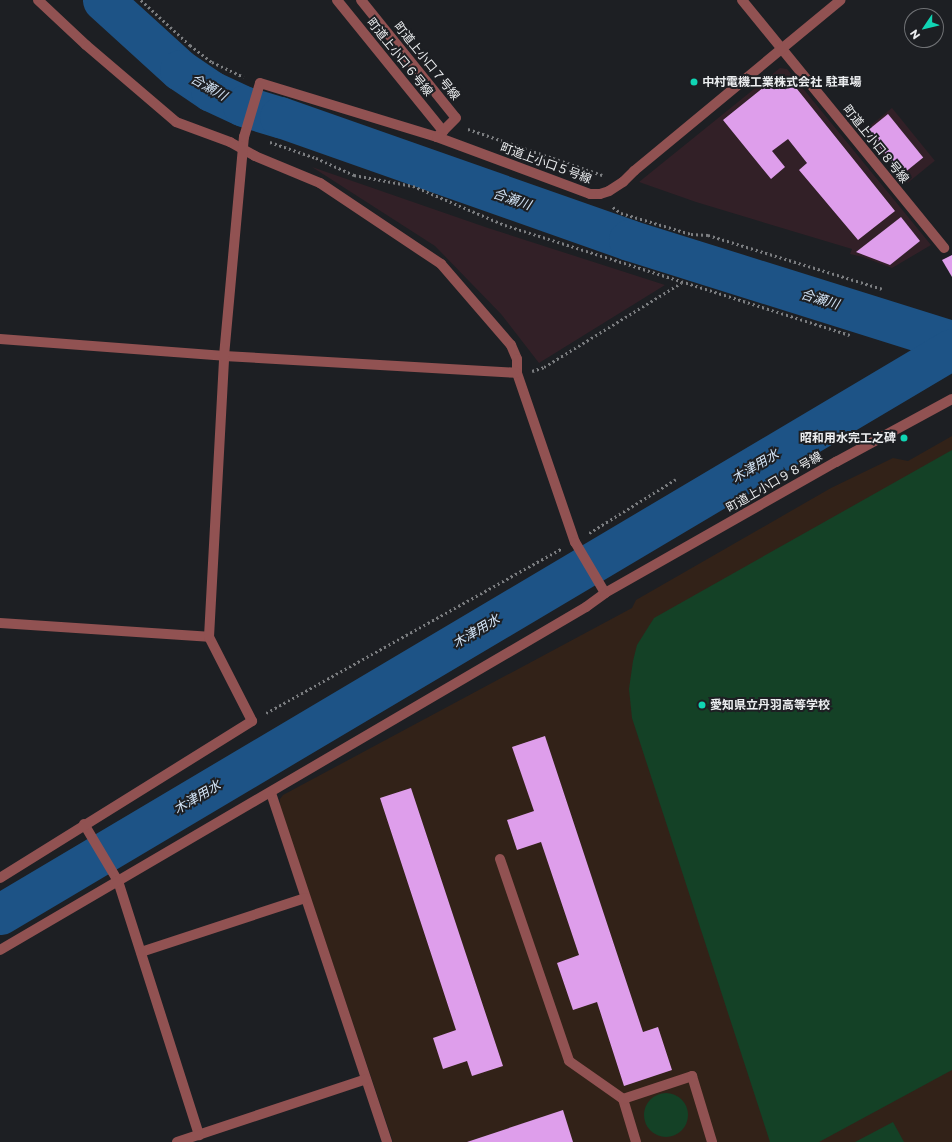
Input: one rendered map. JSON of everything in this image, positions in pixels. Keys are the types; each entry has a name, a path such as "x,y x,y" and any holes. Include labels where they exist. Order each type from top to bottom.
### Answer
{"street":[{"path":"38,0 86,45 176,122 243,148 255,156 320,183 441,264 510,345 517,359 576,545 599,582 608,592"},
{"name":"町道上小口６号線","path":"337,0 440,134"},
{"name":"町道上小口７号線","path":"361,0 456,118 451,123"},
{"name":"町道上小口８号線","path":"742,0 944,248"},
{"name":"町道上小口５号線","path":"259,86 440,134 590,194 605,193 623,182 841,0"},
{"path":"0,878 84,824 252,721 209,637 224,356 244,134 259,86"},
{"path":"440,134 451,123"},
{"path":"0,339 224,356 521,373"},
{"name":"町道上小口９８号線","path":"0,950 271,793 586,607 608,592 836,462 952,399"},
{"path":"0,623 209,637"},
{"path":"271,793 387,1142"},
{"path":"84,824 118,881 200,1139"},
{"path":"500,859 569,1061 623,1099 636,1142"},
{"path":"141,952 305,898"},
{"path":"623,1099 692,1076 712,1142"},
{"path":"177,1142 200,1139 366,1079"}],"path":[{"path":"142,0 190,45 212,62 259,86"},
{"path":"451,123 623,182"},
{"path":"244,134 316,158 354,174 413,186 505,225 682,283 850,335"},
{"path":"605,193 612,206 621,213 691,234 708,235 882,289"},
{"path":"521,373 544,367 682,283"},
{"path":"252,721 576,545 676,479"}],"shaded area":[{"path":"780,68 787,69 931,245 892,268 863,257 850,254 852,249 696,202 639,182"},
{"path":"892,108 935,161 907,184 864,131"},
{"path":"312,167 488,228 665,285 539,363 501,314 435,246"},
{"name":"愛知県立丹羽高等学校","path":"952,436 952,1142 393,1142 280,807 280,799 283,795 632,608 636,600 831,488 893,458 908,461"}],"green space":[{"path":"952,450 952,1070 819,1142 770,1142 632,718 629,689 637,645 654,618"},
{"path":"662,1093 670,1093 682,1099 688,1111 688,1119 682,1131 670,1137 662,1137 650,1131 644,1119 644,1111 650,1099"},
{"path":"893,1122 904,1142 855,1142"}],"building":[{"path":"775,78 789,79 895,211 858,240 799,170 807,163 788,139 772,151 785,167 771,179 723,120"},
{"path":"888,114 923,158 902,175 867,131"},
{"path":"901,217 920,241 890,265 856,252"},
{"path":"952,255 952,277 942,260"},
{"path":"545,736 643,1032 658,1027 672,1070 624,1086 597,1002 573,1010 557,963 579,955 541,842 517,850 507,820 534,811 512,747"},
{"path":"411,788 503,1066 472,1076 467,1061 443,1069 433,1038 456,1030 380,798"},
{"path":"563,1110 573,1142 467,1142"}],"waterway":[{"name":"合瀬川","path":"103,0 180,70 211,91 243,106 280,117 629,240 952,341"},
{"name":"木津用水","path":"0,914 952,349"}],"place":[{"name":"中村電機工業株式会社 駐車場","path":"694,82"},
{"name":"昭和用水完工之碑","path":"904,438"},
{"name":"愛知県立丹羽高等学校","path":"702,705"}]}
